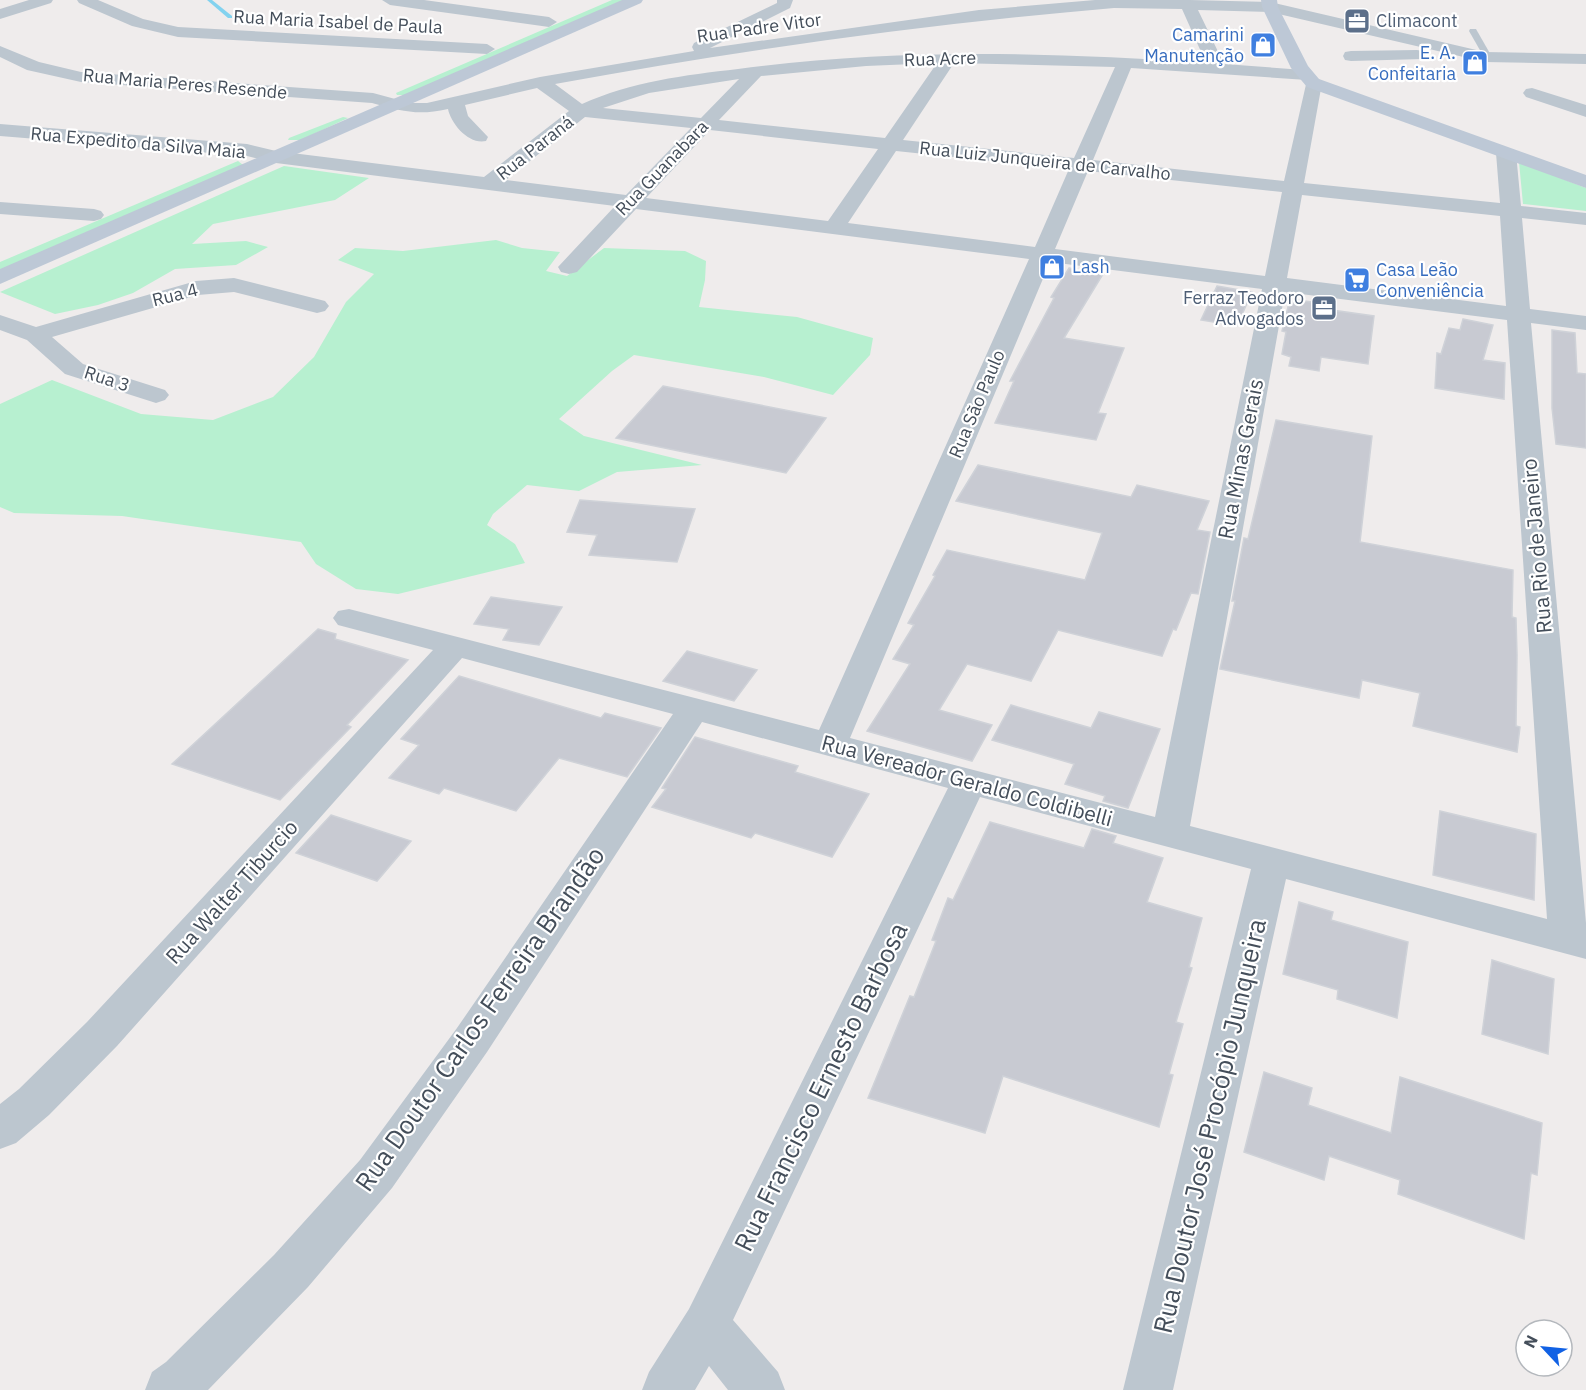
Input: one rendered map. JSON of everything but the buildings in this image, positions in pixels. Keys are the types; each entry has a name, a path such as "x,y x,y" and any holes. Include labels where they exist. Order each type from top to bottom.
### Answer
{"street":[{"path":"0,14 45,0"},
{"name":"Rua Maria Isabel de Paula","path":"85,0 138,23 178,32 487,49"},
{"path":"390,0 549,22"},
{"path":"55,232 601,0"},
{"path":"0,277 635,0"},
{"path":"678,59 784,5 785,0"},
{"name":"Rua Padre Vitor","path":"397,104 416,109 540,82 644,63 979,15 1114,2 1270,4 1486,57"},
{"path":"1187,4 1217,68"},
{"path":"1270,4 1309,79 1586,182"},
{"path":"1046,8 1060,26"},
{"path":"979,15 999,27"},
{"path":"834,228 891,144 940,45 910,25"},
{"path":"1019,40 1049,58"},
{"path":"1074,43 1088,60"},
{"name":"Rua Acre","path":"581,111 598,102 672,84 783,66 940,45 971,58 1049,58 1217,68 1309,79"},
{"path":"760,48 783,66"},
{"name":"Rua Maria Peres Resende","path":"0,51 33,66 81,77 373,98 397,104"},
{"name":"Rua Padre Vitor","path":"1351,56 1383,54 1586,59"},
{"path":"644,63 672,84"},
{"name":"Rua São Paulo","path":"830,745 1125,63"},
{"name":"Rua Guanabara","path":"569,267 757,70"},
{"name":"Rua Minas Gerais","path":"1170,835 1293,187 1309,79"},
{"path":"540,82 581,111"},
{"path":"1532,93 1586,111"},
{"path":"455,102 459,118 479,137"},
{"name":"Rua Luiz Junqueira de Carvalho","path":"581,111 1586,219"},
{"name":"Rua Paraná","path":"488,184 581,111"},
{"name":"Rua Expedito da Silva Maia","path":"0,130 247,150 276,157 1586,323"},
{"name":"Rua Rio de Janeiro","path":"1506,153 1518,315 1577,942"},
{"path":"0,208 94,215"},
{"name":"Rua 4","path":"35,335 196,288 234,285 317,306"},
{"name":"Rua 3","path":"0,322 35,335 74,369 156,395"},
{"name":"Rua Vereador Geraldo Coldibelli","path":"349,618 1577,942"},
{"name":"Rua Walter Tiburcio","path":"0,1130 34,1102 102,1034 456,646"},
{"name":"Rua Doutor Carlos Ferreira Brandão","path":"170,1390 184,1379 291,1271 376,1174 472,1040 694,709"},
{"name":"Rua Francisco Ernesto Barbosa","path":"668,1390 706,1325 969,782"},
{"name":"Rua Doutor José Procópio Junqueira","path":"1148,1390 1271,862"},
{"path":"706,1325 760,1390"}],"lane":[{"path":"1473,31 1486,57"}],"green space":[{"path":"612,0 624,0 405,95 396,93"},
{"path":"343,117 348,118 301,140 288,140 289,138"},
{"path":"238,161 243,165 0,270 0,262"},
{"path":"1519,162 1586,188 1586,211 1523,204"},
{"path":"284,166 369,178 335,200 213,224 192,244 246,241 268,247 236,265 175,269 133,293 98,305 55,314 0,292"},
{"path":"496,240 522,248 560,252 546,271 567,276 604,248 685,251 706,261 705,280 699,307 797,317 873,338 870,355 833,395 764,377 634,355 612,371 559,419 584,436 702,465 617,472 579,491 527,485 493,514 487,525 515,544 525,563 398,594 356,589 316,564 301,542 122,516 14,513 0,507 0,404 52,380 141,414 213,420 273,397 314,357 346,302 374,274 338,260 355,248 403,251"}],"waterway":[{"path":"209,0 230,17"}],"place":[{"name":"Climacont","path":"1357,21"},
{"name":"Camarini Manutenção","path":"1263,45"},
{"name":"E. A. Confeitaria","path":"1475,63"},
{"name":"Lash","path":"1052,267"},
{"name":"Casa Leão Conveniência","path":"1357,280"},
{"name":"Ferraz Teodoro Advogados","path":"1324,308"}]}
